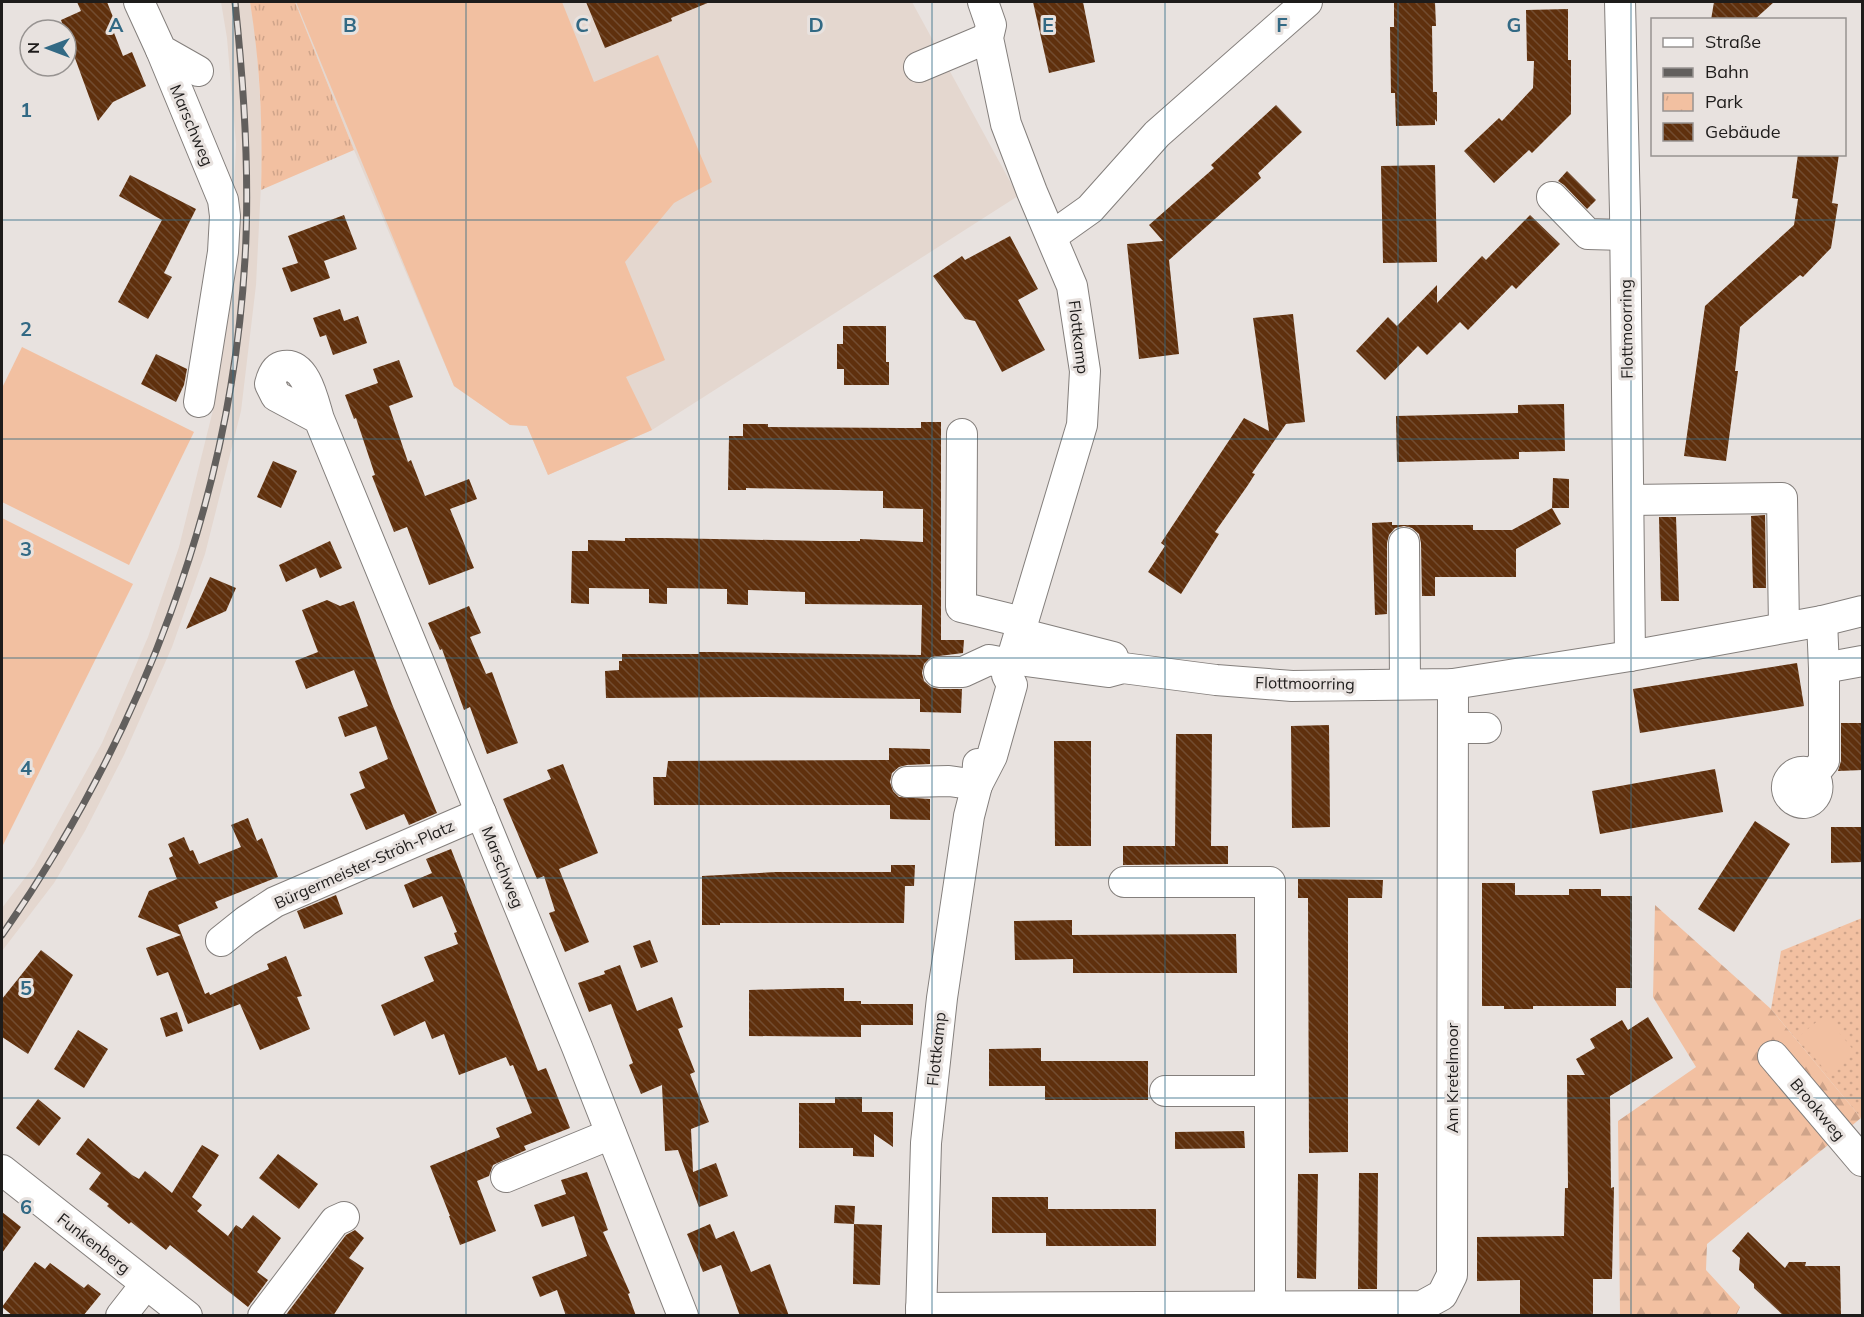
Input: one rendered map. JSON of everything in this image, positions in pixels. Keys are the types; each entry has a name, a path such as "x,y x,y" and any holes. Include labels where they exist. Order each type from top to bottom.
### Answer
{"street":[{"name":"Marschweg","path":"139,2 223,200 225,216 223,252 199,402"},
{"name":"Flottkamp","path":"967,2 979,29 988,38"},
{"name":"Flottkamp","path":"921,1312 926,1143 939,1020 968,827 977,785 979,744 996,678 1014,651 1082,425 1085,371 1072,286 1006,124 988,38 991,25 983,2"},
{"path":"1052,236 1090,208 1156,134 1307,2"},
{"name":"Flottmoorring","path":"1620,2 1631,220 1636,266 1629,500 1630,656"},
{"path":"919,67 988,38"},
{"name":"Marschweg","path":"161,50 198,71"},
{"path":"1552,197 1588,234 1631,220"},
{"name":"Marschweg","path":"319,419 481,813 683,1316"},
{"path":"962,434 961,607 1014,651"},
{"path":"1629,500 1782,498 1784,627"},
{"path":"1404,543 1405,684"},
{"name":"Flottmoorring","path":"1014,651 1108,672 1123,668 1216,680 1292,686 1453,684 1630,656 1822,621 1863,611"},
{"path":"1814,775 1824,761 1822,621"},
{"path":"939,672 963,672 1014,651"},
{"path":"1824,668 1863,662"},
{"name":"Am Kretelmoor","path":"921,1312 1422,1306 1443,1296 1452,1275 1453,684"},
{"path":"1453,728 1486,728"},
{"path":"907,782 950,781 977,785"},
{"name":"Bürgermeister-Ströh-Platz","path":"221,941 275,902 481,813"},
{"path":"1124,882 1270,882 1270,1307"},
{"name":"Brookweg","path":"1773,1056 1863,1161"},
{"path":"1165,1091 1270,1091"},
{"path":"506,1177 611,1134"},
{"name":"Funkenberg","path":"2,1170 187,1316"},
{"path":"263,1316 335,1221 344,1217"},
{"path":"121,1316 146,1284"}],"shaded area":[{"path":"221,2 250,2 256,36 263,145 256,285 241,411 205,554 172,647 124,755 85,831 54,883 2,951 2,908 34,866 102,743 148,637 179,547 214,406 230,279 236,144 227,38"},
{"path":"295,2 912,2 1018,196 652,430 548,475 527,426 510,425 454,386 354,150"}],"green space":[{"path":"250,2 295,2 354,150 261,190 260,95"},
{"path":"296,2 562,2 594,82 658,55 712,182 674,203 625,262 665,360 626,377 652,430 548,475 527,426 510,425 454,386"},
{"path":"22,347 194,432 129,565 2,502 2,388"},
{"path":"2,518 133,584 2,847"},
{"path":"1655,905 1771,1009 1861,1118 1707,1244 1706,1270 1740,1307 1736,1316 1620,1315 1618,1121 1696,1067 1653,997"},
{"path":"1862,918 1861,1118 1771,1009 1781,951"},
{"path":"1825,1015 1855,1052 1828,1074 1798,1037"}],"building":[{"path":"77,2 107,2 115,22 111,25 123,56 132,52 146,86 113,102 98,121 78,66 78,18 65,18 81,11"},
{"path":"586,2 710,2 671,18 672,21 605,48"},
{"path":"1033,2 1083,2 1095,62 1049,73"},
{"path":"1394,2 1435,2 1436,26 1432,26 1433,92 1437,92 1437,122 1435,119 1435,125 1396,126 1395,93 1391,93 1390,27 1394,27"},
{"path":"1714,2 1774,2 1756,18 1711,18"},
{"path":"1568,9 1571,114 1532,153 1529,150 1494,183 1464,151 1499,118 1502,121 1533,88 1534,61 1527,61 1526,10"},
{"path":"1276,105 1302,132 1258,173 1261,178 1169,260 1179,354 1139,359 1127,244 1163,241 1149,225 1214,168 1211,165"},
{"path":"1798,156 1839,156 1832,203 1838,204 1831,248 1803,277 1800,275 1740,327 1735,371 1738,371 1726,461 1684,456 1705,306 1794,225 1798,199 1792,198"},
{"path":"1435,165 1437,262 1383,263 1381,166"},
{"path":"1567,171 1596,200 1587,209 1558,181"},
{"path":"130,175 196,209 164,273 172,277 148,319 118,302 162,220 119,196"},
{"path":"344,215 357,249 324,261 330,278 291,292 282,268 298,263 288,236"},
{"path":"1530,215 1560,244 1516,289 1512,285 1468,330 1460,322 1427,355 1418,346 1385,380 1356,351 1388,317 1397,326 1437,285 1437,303 1482,256 1486,260"},
{"path":"1010,236 1038,289 1018,300 1045,350 1002,372 975,321 965,319 933,276 962,256 965,260"},
{"path":"340,309 344,321 358,316 367,343 333,355 326,335 320,337 313,318"},
{"path":"1293,314 1305,422 1286,424 1215,532 1219,534 1181,594 1148,572 1165,546 1161,543 1244,418 1269,431 1253,318"},
{"path":"843,326 886,326 886,362 889,362 889,385 844,385 844,369 837,369 837,344 843,344"},
{"path":"156,354 187,369 184,385 176,402 141,384"},
{"path":"399,360 413,397 389,406 408,462 411,460 425,496 469,479 477,499 450,509 474,568 429,585 407,527 394,532 372,476 375,475 356,418 354,419 345,395 378,383 373,369"},
{"path":"1564,404 1565,451 1519,452 1519,459 1397,462 1396,416 1518,413 1518,405"},
{"path":"921,422 941,422 941,640 964,640 963,653 931,657 924,664 922,673 924,681 931,687 962,689 961,713 920,712 920,699 606,698 605,671 619,670 622,654 716,652 921,655 922,605 805,604 805,592 748,590 748,605 727,604 727,589 667,588 667,604 649,603 649,589 589,588 589,604 571,603 572,551 588,551 588,540 625,541 625,538 664,538 860,541 860,539 923,542 923,509 883,508 883,491 746,488 746,490 728,490 729,436 743,436 743,424 768,424 768,427 921,428"},
{"path":"273,461 297,471 281,508 257,497"},
{"path":"1553,478 1569,479 1569,508 1552,508"},
{"path":"1552,508 1561,524 1516,549 1516,577 1435,577 1435,596 1422,596 1419,534 1412,528 1404,526 1395,528 1389,535 1387,543 1387,614 1375,615 1372,523 1473,525 1473,530 1512,530"},
{"path":"1765,515 1766,588 1753,588 1751,516"},
{"path":"1659,517 1676,517 1679,601 1661,601"},
{"path":"330,541 342,568 320,578 316,568 286,582 279,565"},
{"path":"210,577 236,588 226,611 186,629"},
{"path":"327,600 340,606 354,601 392,704 437,813 409,825 404,814 366,830 350,794 365,788 359,772 388,759 376,726 345,737 338,717 368,706 354,670 306,689 295,661 318,652 302,610"},
{"path":"469,606 481,633 470,637 486,674 492,672 518,743 487,754 470,707 464,710 442,649 440,650 428,623"},
{"path":"1797,663 1804,706 1640,733 1633,689"},
{"path":"1841,723 1863,723 1863,770 1838,771 1841,761"},
{"path":"1329,725 1330,827 1292,828 1291,726"},
{"path":"1176,734 1212,734 1211,846 1228,846 1228,864 1123,865 1123,846 1175,846"},
{"path":"1054,741 1091,741 1091,846 1055,846"},
{"path":"889,748 930,749 930,764 899,767 892,773 890,782 893,791 899,797 930,799 930,820 890,819 890,805 654,805 653,777 666,777 668,761 889,760"},
{"path":"563,764 598,853 559,869 589,942 565,952 549,913 555,911 544,876 537,879 503,799 551,779 547,770"},
{"path":"1715,769 1723,812 1600,834 1592,791"},
{"path":"248,818 257,841 262,838 278,877 215,902 218,908 178,925 205,994 209,992 210,995 269,969 267,964 286,956 302,996 297,997 310,1029 260,1050 240,1004 188,1024 168,972 157,976 146,948 181,935 138,917 149,891 177,879 169,858 173,856 168,844 184,837 199,864 241,847 231,825"},
{"path":"1755,821 1790,844 1734,932 1698,909"},
{"path":"1831,827 1863,827 1863,862 1831,863"},
{"path":"451,849 538,1071 546,1068 570,1128 524,1146 526,1150 493,1165 489,1176 477,1181 496,1231 460,1245 430,1166 500,1137 496,1128 532,1113 513,1065 510,1066 506,1057 459,1075 444,1034 432,1039 425,1021 394,1036 381,1005 434,981 424,957 458,944 454,933 457,932 442,896 413,908 404,885 432,873 426,859"},
{"path":"891,865 915,865 914,886 905,886 904,923 720,923 720,925 702,925 702,876 776,872 891,872"},
{"path":"1298,879 1383,880 1382,898 1348,898 1348,1152 1309,1153 1308,898 1298,898"},
{"path":"1482,883 1515,883 1515,895 1569,895 1569,889 1601,889 1601,896 1632,896 1632,988 1616,988 1616,1006 1533,1006 1533,1009 1504,1009 1504,1006 1482,1006"},
{"path":"336,895 343,914 304,929 297,911"},
{"path":"1072,920 1072,935 1236,934 1237,973 1073,973 1073,959 1015,960 1014,921"},
{"path":"650,940 658,962 641,968 633,946"},
{"path":"41,950 73,975 28,1054 2,1037 2,999"},
{"path":"620,965 637,1011 672,997 683,1027 678,1029 695,1072 690,1074 709,1122 691,1129 693,1172 716,1163 728,1196 699,1207 678,1150 665,1151 662,1085 641,1094 629,1065 633,1063 611,1004 589,1012 578,983 605,974 604,971"},
{"path":"844,988 844,1001 861,1001 861,1004 913,1004 913,1025 861,1025 861,1037 749,1036 749,990"},
{"path":"177,1012 183,1031 166,1037 160,1018"},
{"path":"1648,1017 1673,1058 1610,1096 1611,1188 1614,1187 1612,1279 1593,1279 1593,1316 1520,1316 1520,1280 1477,1281 1477,1237 1564,1236 1565,1188 1568,1188 1567,1075 1585,1075 1576,1059 1595,1048 1590,1039 1622,1020 1628,1030"},
{"path":"78,1030 108,1049 84,1088 54,1069"},
{"path":"1041,1048 1041,1061 1148,1061 1148,1100 1045,1100 1045,1086 989,1086 989,1049"},
{"path":"835,1097 862,1097 862,1112 893,1112 893,1147 874,1134 874,1157 853,1156 853,1148 799,1148 799,1103 835,1103"},
{"path":"38,1099 61,1118 39,1146 16,1128"},
{"path":"1244,1131 1245,1148 1175,1149 1175,1132"},
{"path":"88,1138 132,1175 139,1179 145,1171 172,1193 202,1145 219,1155 192,1197 202,1205 197,1211 228,1236 236,1225 242,1229 253,1215 281,1238 257,1272 268,1280 248,1307 170,1245 166,1250 131,1222 129,1224 107,1206 109,1204 89,1189 101,1173 76,1154"},
{"path":"278,1154 318,1184 299,1209 259,1178"},
{"path":"587,1172 608,1230 603,1232 630,1293 628,1294 636,1316 566,1316 557,1290 540,1297 532,1277 587,1256 574,1216 542,1227 534,1205 566,1194 561,1180"},
{"path":"1359,1173 1378,1173 1377,1289 1358,1289"},
{"path":"1298,1174 1318,1174 1316,1279 1297,1278"},
{"path":"992,1197 1048,1197 1048,1209 1156,1209 1156,1246 1046,1246 1046,1233 992,1233"},
{"path":"835,1205 855,1206 854,1224 834,1223"},
{"path":"2,1212 21,1227 2,1253"},
{"path":"710,1224 716,1239 734,1231 751,1272 770,1264 789,1316 740,1316 721,1265 703,1272 687,1234"},
{"path":"854,1224 882,1225 880,1285 853,1284"},
{"path":"355,1230 364,1238 349,1258 364,1268 333,1316 285,1316 346,1235"},
{"path":"1748,1232 1785,1268 1789,1262 1806,1262 1805,1266 1840,1266 1841,1316 1784,1316 1754,1288 1754,1284 1739,1270 1740,1258 1732,1251"},
{"path":"35,1262 45,1269 50,1263 84,1288 88,1284 101,1294 83,1316 13,1316 2,1307"}],"railway":[{"path":"2,935 52,859 97,779 136,698 170,614 199,527 221,439 236,350 245,259 247,194 245,130 235,2"}]}
